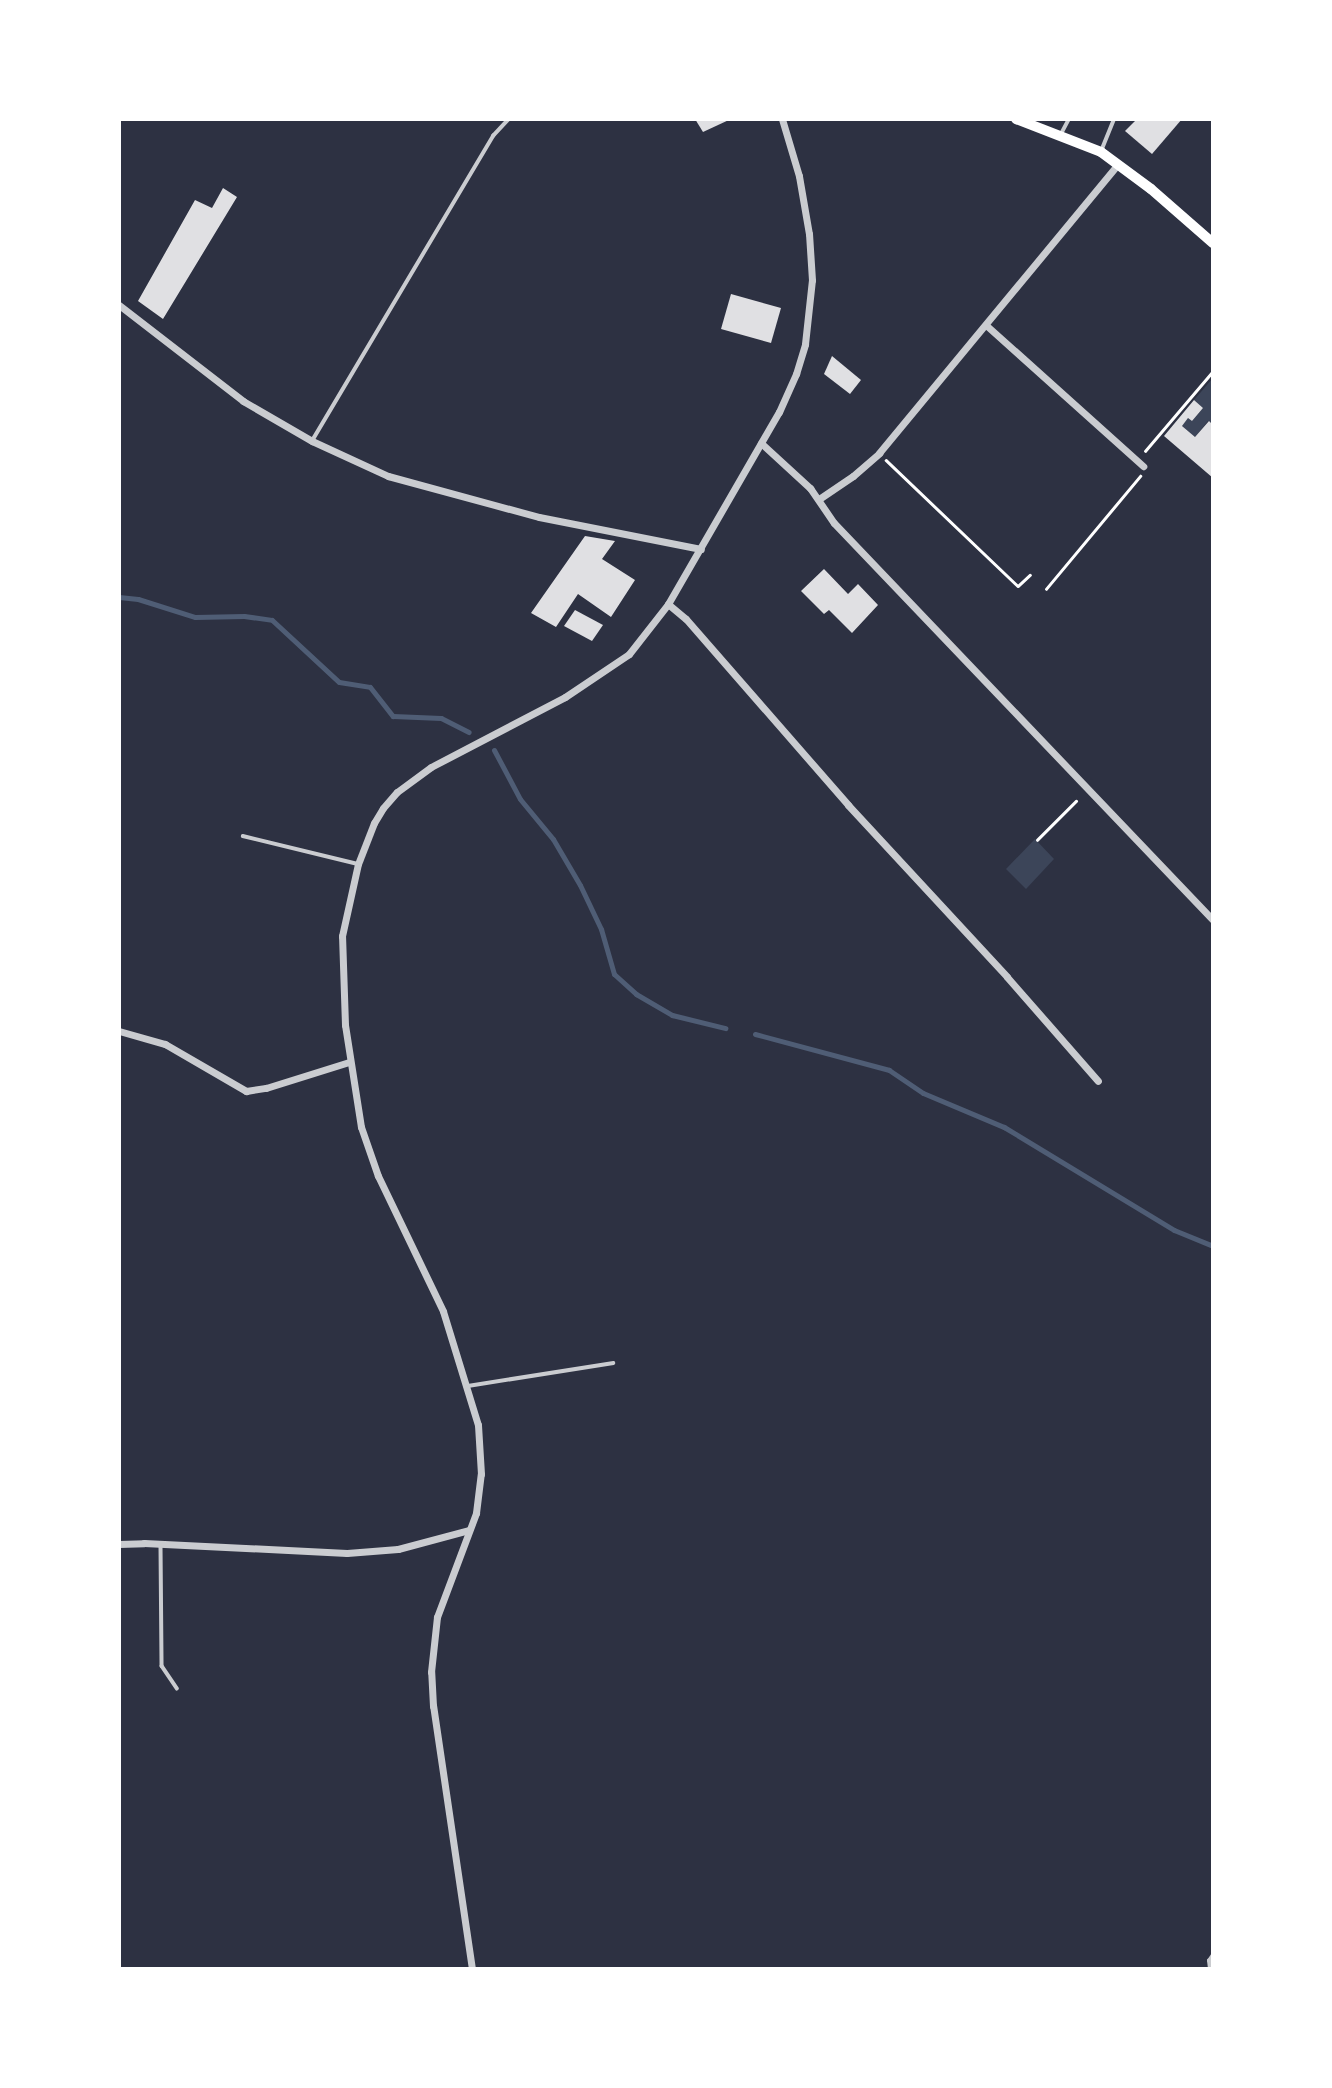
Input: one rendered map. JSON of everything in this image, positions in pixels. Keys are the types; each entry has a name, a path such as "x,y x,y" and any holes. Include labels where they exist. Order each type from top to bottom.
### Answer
{"main road":[{"path":"1016,119 1061,134 1101,152 1213,243"}],"street":[{"path":"472,1969 433,1706 431,1672 437,1617 475,1513 481,1460 478,1425 468,1385 443,1311 402,1231 367,1147 349,1062 342,987 342,936 358,864 374,823 404,786 431,767 565,697 629,654 668,604 761,443 796,374 811,311 809,234 799,176 782,119"},
{"path":"819,499 853,476 879,453 987,326 1118,164"},
{"path":"119,305 243,401 312,441 388,476 539,517 701,549"},
{"path":"987,326 1139,463"},
{"path":"761,443 819,499 834,523 1213,920"},
{"path":"668,604 686,619 848,805 1007,977 1098,1081"},
{"path":"119,1031 165,1044 246,1091 266,1088 349,1062"},
{"path":"119,1545 161,1544 347,1553 398,1549 469,1530"}],"lane":[{"path":"312,441 493,136 509,119"},
{"path":"1061,134 1069,119"},
{"path":"1101,152 1114,119"},
{"path":"243,836 358,864"},
{"path":"468,1385 613,1363"},
{"path":"161,1544 162,1667 177,1688"},
{"path":"1210,1969 1209,1961 1213,1955"}],"path":[{"path":"1046,589 1139,477 1139,463 1213,371"},
{"path":"879,453 1018,586 1030,575"},
{"path":"1037,840 1076,801"}],"shaded area":[{"path":"1213,378 1213,425 1208,421 1195,437 1182,426 1188,418 1192,421 1203,408 1194,400"},
{"path":"1035,839 1054,859 1026,889 1006,869"}],"building":[{"path":"695,119 731,119 703,132"},
{"path":"1137,119 1182,119 1152,154 1125,131"},
{"path":"223,188 237,197 163,319 138,301 195,200 212,208"},
{"path":"731,294 781,308 771,343 721,329"},
{"path":"832,356 861,380 850,394 824,374"},
{"path":"1194,400 1203,408 1192,421 1188,418 1182,426 1195,437 1209,421 1213,425 1213,478 1164,436"},
{"path":"585,536 615,541 602,559 635,580 611,617 578,594 556,627 531,613"},
{"path":"824,569 848,594 858,584 878,605 852,633 829,610 824,614 801,591"},
{"path":"575,610 603,625 592,641 564,626"}],"waterway":[{"path":"119,597 138,599 195,617 244,616 272,620 339,682 370,687 393,716 441,718 469,732"},
{"path":"494,750 520,799 553,839 580,885 601,929 614,974 636,994 672,1015 725,1028"},
{"path":"755,1034 889,1070 923,1093 1004,1127 1174,1230 1213,1246"}]}
